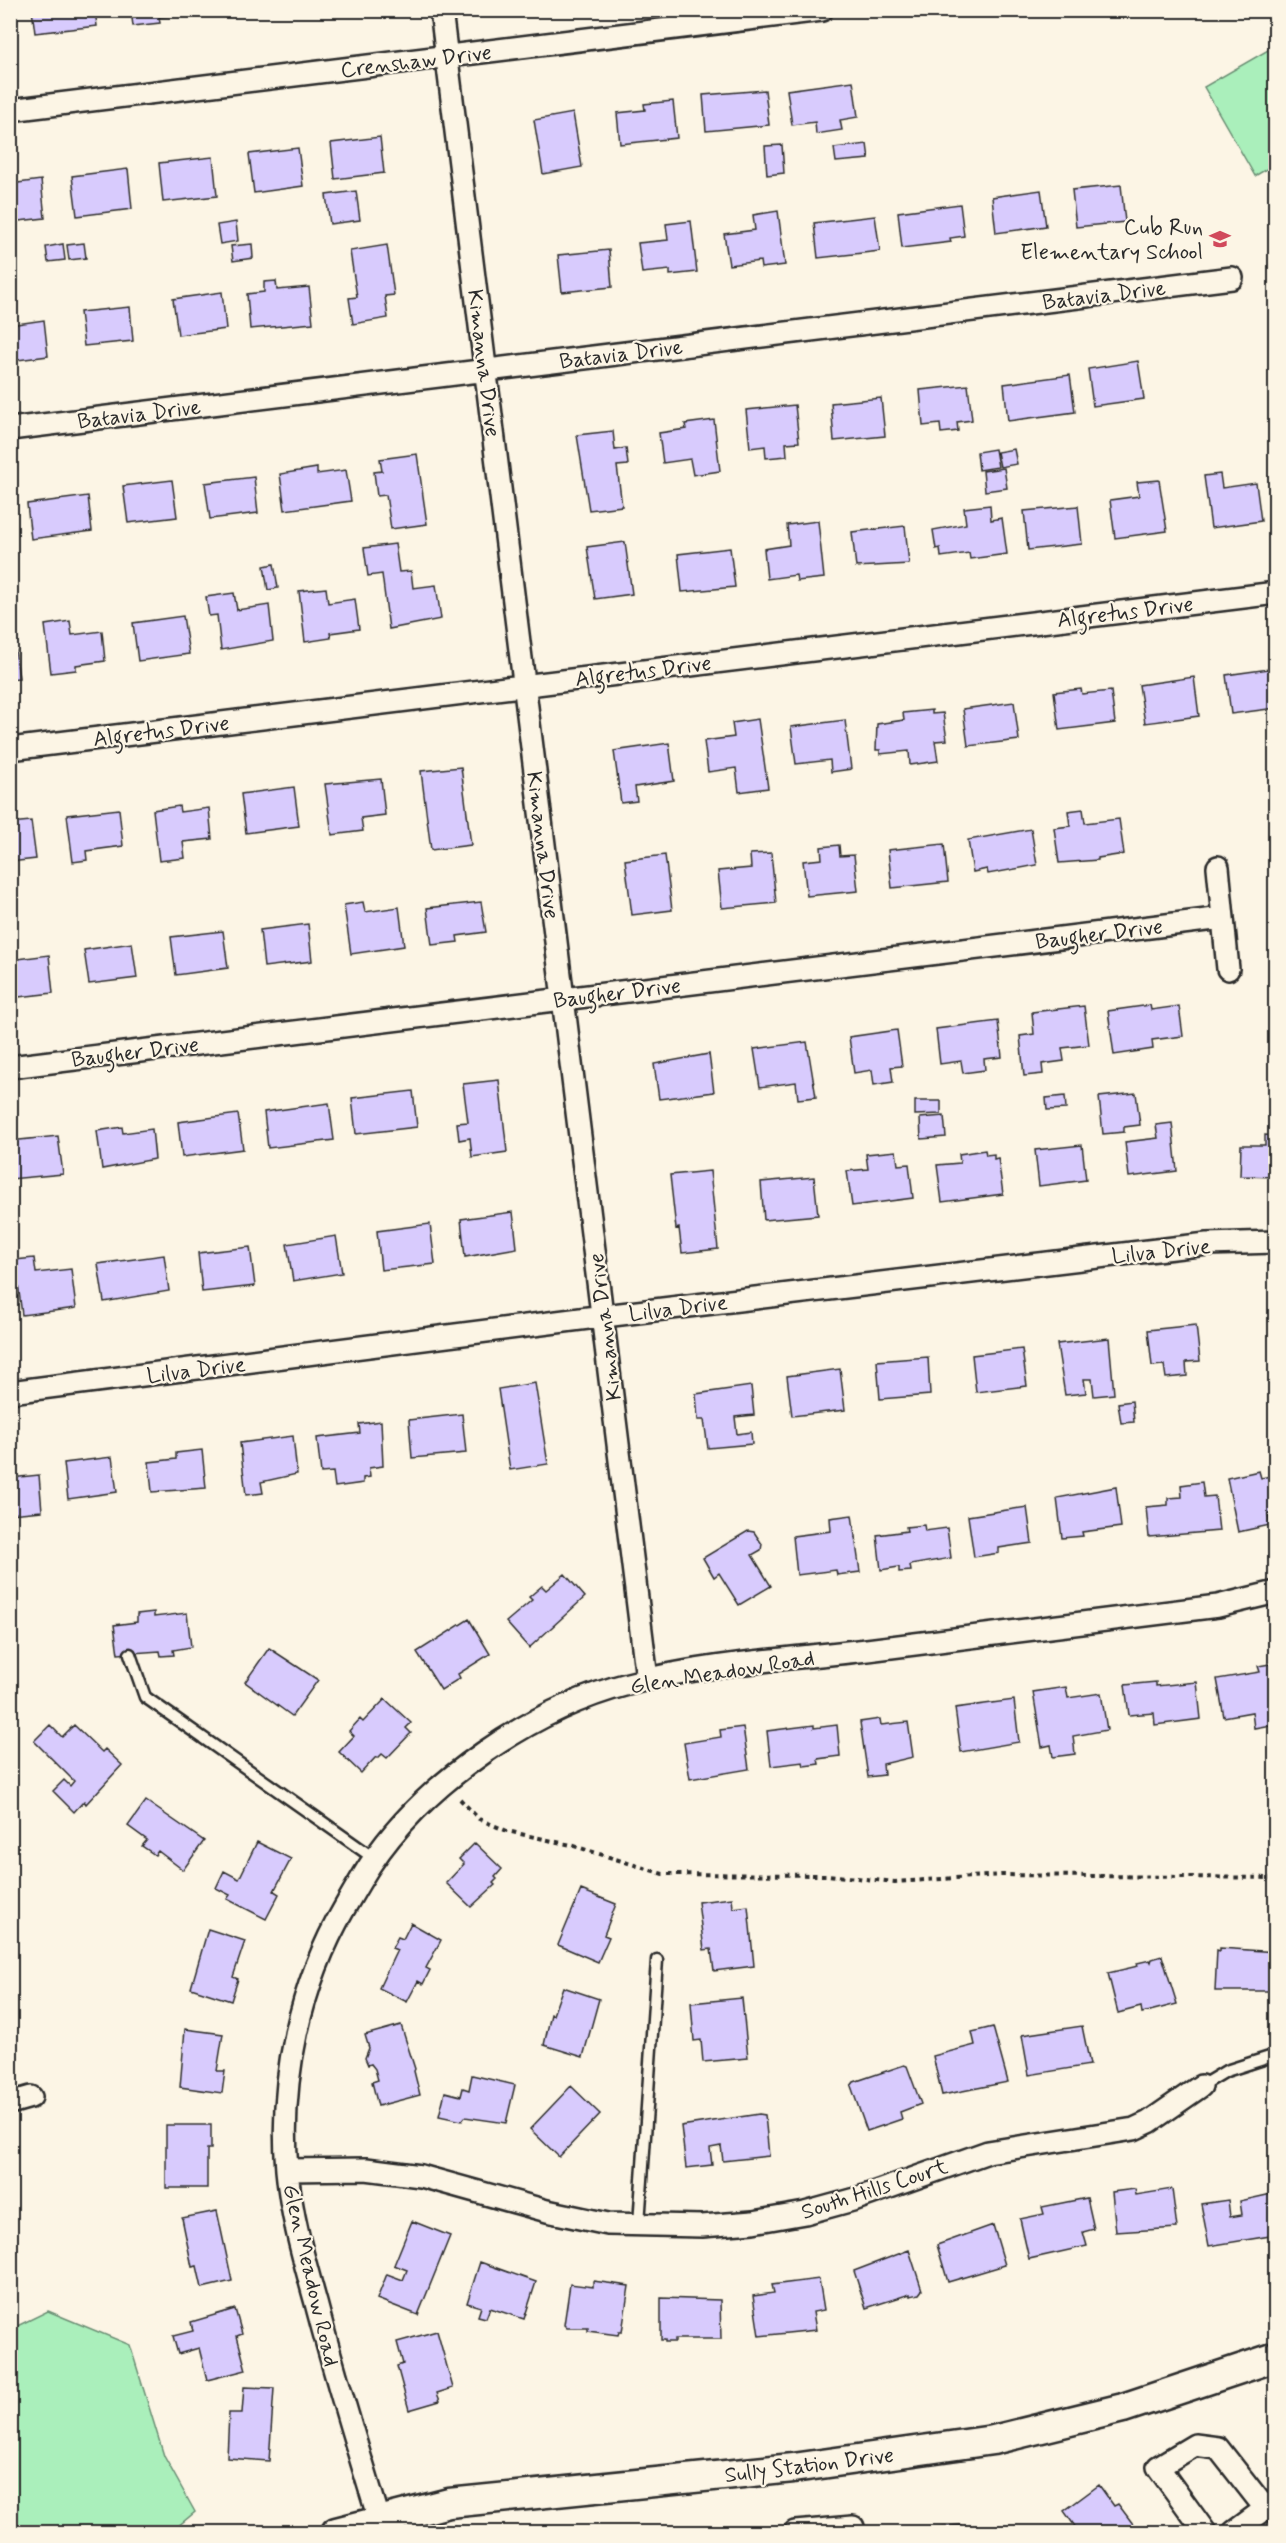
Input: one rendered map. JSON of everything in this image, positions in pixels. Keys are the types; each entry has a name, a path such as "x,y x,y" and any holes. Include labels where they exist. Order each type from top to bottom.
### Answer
{"street":[{"name":"Kimanna Drive","path":"441,10 647,1679"},
{"name":"Crenshaw Drive","path":"10,110 822,10"},
{"name":"Batavia Drive","path":"10,429 1232,278"},
{"name":"Algretus Drive","path":"10,749 1275,593"},
{"path":"1218,867 1228,969"},
{"name":"Baugher Drive","path":"10,1067 1223,918"},
{"name":"Lilva Drive","path":"10,1392 604,1316 1207,1244 1275,1242"},
{"name":"Glen Meadow Road","path":"382,2528 303,2257 287,2170 287,2110 295,2042 302,2009 316,1967 334,1926 375,1859 423,1803 496,1744 566,1706 647,1679 1218,1606 1275,1592"},
{"name":"South Hills Court","path":"287,2170 366,2169 421,2176 547,2211 608,2224 702,2226 753,2222 805,2213 856,2199 988,2151 1134,2129 1149,2122 1201,2086"},
{"path":"10,2103 31,2097"},
{"name":"Sully Station Drive","path":"336,2532 382,2528 449,2503 498,2496 793,2468 993,2440 1123,2408 1275,2357"},
{"path":"1205,2532 1158,2467 1195,2445 1218,2448 1270,2504 1234,2532"},
{"path":"795,2532 853,2528 854,2532"}],"lane":[{"path":"130,1653 145,1697 375,1859"},
{"path":"639,2224 657,1960"},
{"path":"1201,2086 1226,2071 1275,2055"}],"path":[{"path":"445,1783 479,1819 507,1831 571,1845 663,1874 827,1875 895,1882 1002,1875 1275,1878"}],"green space":[{"path":"1275,46 1275,164 1255,176 1204,87"},
{"path":"48,2311 130,2345 164,2456 195,2512 171,2532 11,2532 11,2329"}],"building":[{"path":"32,10 95,10 97,26 35,33"},
{"path":"131,10 187,10 187,15 159,17 160,23 133,26"},
{"path":"853,81 858,117 840,120 842,130 816,134 815,122 792,125 787,90"},
{"path":"765,90 769,125 706,131 703,95"},
{"path":"673,101 677,138 620,144 617,113 645,110 644,104"},
{"path":"573,113 582,167 543,174 534,120"},
{"path":"380,137 384,173 335,179 331,143"},
{"path":"867,144 869,159 836,162 834,148"},
{"path":"782,145 784,173 767,175 765,146"},
{"path":"298,148 303,186 254,193 249,154"},
{"path":"213,157 217,196 163,202 159,163"},
{"path":"128,169 132,209 77,216 72,176"},
{"path":"41,180 45,218 10,222 10,184"},
{"path":"1121,185 1125,222 1076,227 1072,190"},
{"path":"1041,190 1046,226 996,233 992,197"},
{"path":"356,191 360,220 330,224 326,195"},
{"path":"960,204 964,236 950,238 951,242 902,248 898,212"},
{"path":"778,211 785,265 761,268 760,261 729,265 724,234 755,230 753,215"},
{"path":"875,216 880,251 818,258 814,223"},
{"path":"691,221 697,272 670,275 670,270 642,273 638,243 668,240 666,224"},
{"path":"236,222 238,241 220,244 217,225"},
{"path":"84,243 86,258 69,260 67,245"},
{"path":"63,244 65,260 48,262 46,247"},
{"path":"252,244 253,258 233,261 231,246"},
{"path":"387,245 394,295 385,296 388,318 353,324 349,298 357,297 350,251"},
{"path":"609,250 612,287 562,292 558,255"},
{"path":"276,281 277,290 309,287 313,323 250,329 247,294 264,292 264,282"},
{"path":"222,292 226,329 178,335 173,299"},
{"path":"130,307 133,341 84,346 80,312"},
{"path":"44,320 48,356 10,361 10,325"},
{"path":"1138,361 1144,399 1093,406 1088,369"},
{"path":"1070,375 1075,412 1008,421 1004,384"},
{"path":"968,385 972,420 957,422 958,431 941,433 940,424 923,426 920,390"},
{"path":"881,398 885,436 834,441 831,403"},
{"path":"795,405 799,442 786,443 787,456 766,458 765,446 750,448 746,410"},
{"path":"714,420 720,471 693,475 690,459 663,463 659,433 686,429 685,424"},
{"path":"613,431 615,450 626,448 628,465 617,466 622,506 589,510 577,435"},
{"path":"995,449 998,467 979,470 977,452"},
{"path":"1014,449 1017,464 1000,467 997,452"},
{"path":"417,454 427,524 391,529 386,495 377,496 374,472 382,471 380,459"},
{"path":"317,468 317,474 346,470 351,501 285,510 280,474"},
{"path":"1004,468 1007,488 985,491 983,471"},
{"path":"1220,474 1222,488 1256,483 1261,521 1211,528 1204,476"},
{"path":"254,477 258,513 210,519 205,483"},
{"path":"172,480 177,517 128,523 123,486"},
{"path":"1159,480 1167,531 1115,538 1110,500 1139,496 1137,482"},
{"path":"88,496 92,531 31,539 27,504"},
{"path":"990,505 991,520 1002,518 1007,554 970,559 969,553 941,557 940,548 936,549 933,530 966,524 964,508"},
{"path":"1078,506 1082,544 1028,550 1024,511"},
{"path":"818,521 824,578 797,581 796,575 767,579 764,549 789,545 787,525"},
{"path":"905,526 909,564 856,567 852,532"},
{"path":"625,542 632,594 595,599 587,547"},
{"path":"395,544 399,572 411,571 413,588 436,585 441,619 389,629 382,574 368,576 364,548"},
{"path":"730,548 735,587 682,592 678,554"},
{"path":"274,564 278,588 268,590 264,566"},
{"path":"326,588 328,603 355,599 359,629 330,633 331,638 305,642 299,591"},
{"path":"234,593 237,610 269,605 273,641 221,650 217,615 209,616 206,597"},
{"path":"183,616 189,654 138,661 133,623"},
{"path":"70,621 72,635 102,631 105,661 76,665 76,670 51,673 45,625"},
{"path":"14,640 19,678 10,679 10,641"},
{"path":"1276,668 1276,708 1231,714 1226,675"},
{"path":"1194,677 1199,716 1145,723 1139,685"},
{"path":"1081,689 1082,694 1111,691 1115,723 1059,730 1054,692"},
{"path":"1014,702 1019,740 968,746 963,709"},
{"path":"932,710 932,714 943,713 947,740 935,741 938,761 910,765 909,751 880,754 880,750 876,750 877,724 904,720 903,713"},
{"path":"758,719 768,788 739,792 736,768 708,772 704,741 734,737 732,723"},
{"path":"845,720 851,769 831,772 830,760 796,764 791,727"},
{"path":"669,743 674,781 635,787 637,801 621,803 614,751"},
{"path":"461,767 471,845 431,850 421,771"},
{"path":"381,779 385,815 361,818 363,831 332,835 325,784"},
{"path":"294,787 299,826 246,833 241,794"},
{"path":"179,806 180,812 209,808 212,839 183,842 185,858 159,861 153,810"},
{"path":"119,809 123,846 86,851 87,860 73,862 67,815"},
{"path":"1083,809 1085,823 1119,819 1124,854 1098,858 1098,860 1059,863 1054,828 1070,826 1068,811"},
{"path":"31,821 36,859 10,862 10,823"},
{"path":"1031,829 1037,865 988,874 987,869 973,872 968,840"},
{"path":"944,844 948,882 892,888 888,850"},
{"path":"839,845 840,856 854,855 858,891 807,896 803,861 822,859 821,847"},
{"path":"771,853 776,903 722,908 718,871 751,868 750,854"},
{"path":"665,855 672,910 632,915 625,860"},
{"path":"363,902 365,912 399,907 404,946 351,954 344,905"},
{"path":"481,902 486,932 457,936 458,942 432,945 427,908"},
{"path":"308,924 312,961 264,967 260,930"},
{"path":"223,931 228,968 176,975 171,937"},
{"path":"132,943 137,978 89,984 84,950"},
{"path":"49,955 53,993 10,998 10,960"},
{"path":"1150,1005 1151,1010 1179,1006 1183,1036 1152,1040 1153,1049 1114,1055 1108,1011"},
{"path":"1084,1006 1089,1045 1062,1048 1064,1061 1042,1064 1043,1074 1024,1076 1020,1036 1034,1034 1032,1012"},
{"path":"998,1021 1002,1057 984,1059 985,1070 963,1073 961,1061 940,1064 936,1029"},
{"path":"897,1030 902,1066 891,1067 893,1082 874,1085 872,1070 854,1073 849,1037"},
{"path":"807,1042 816,1097 798,1099 796,1082 760,1087 754,1049"},
{"path":"709,1054 714,1092 659,1099 654,1064"},
{"path":"499,1080 507,1152 472,1157 470,1138 459,1140 457,1123 468,1122 463,1084"},
{"path":"413,1091 417,1127 356,1134 352,1098"},
{"path":"1136,1093 1140,1125 1124,1127 1124,1132 1103,1134 1099,1097"},
{"path":"1065,1096 1066,1109 1047,1110 1046,1098"},
{"path":"915,1101 941,1101 941,1114 915,1115"},
{"path":"329,1103 334,1140 268,1148 264,1112"},
{"path":"238,1114 243,1149 182,1157 178,1122"},
{"path":"944,1116 946,1137 921,1139 920,1118"},
{"path":"1172,1123 1177,1171 1129,1177 1125,1142 1158,1138 1156,1125"},
{"path":"122,1127 123,1133 152,1129 155,1159 102,1169 97,1131"},
{"path":"1265,1135 1276,1136 1276,1177 1240,1176 1241,1145 1265,1145"},
{"path":"58,1136 63,1174 10,1179 10,1141"},
{"path":"1082,1145 1086,1180 1039,1186 1035,1150"},
{"path":"985,1150 986,1155 994,1154 994,1159 998,1158 1003,1194 942,1202 937,1165 960,1163 959,1154"},
{"path":"896,1151 898,1165 909,1164 913,1198 852,1206 847,1171 868,1169 866,1154"},
{"path":"710,1171 718,1249 682,1253 679,1228 676,1229 670,1175"},
{"path":"814,1177 818,1215 764,1220 761,1182"},
{"path":"513,1212 517,1248 465,1257 461,1219"},
{"path":"430,1224 435,1264 381,1270 377,1231"},
{"path":"336,1236 342,1273 293,1281 287,1244"},
{"path":"250,1247 255,1286 202,1292 198,1253"},
{"path":"164,1255 169,1291 104,1302 98,1264"},
{"path":"34,1258 36,1273 71,1269 76,1308 22,1315 15,1260"},
{"path":"1196,1325 1200,1361 1186,1362 1187,1376 1166,1378 1164,1365 1152,1366 1148,1330"},
{"path":"1109,1338 1114,1394 1094,1396 1092,1379 1084,1379 1086,1393 1065,1395 1057,1344"},
{"path":"1022,1349 1027,1386 976,1392 972,1355"},
{"path":"928,1357 930,1395 880,1399 877,1361"},
{"path":"840,1369 845,1410 792,1416 787,1376"},
{"path":"535,1383 548,1464 510,1470 498,1389"},
{"path":"751,1386 754,1415 735,1417 737,1434 751,1432 752,1444 708,1448 704,1420 698,1420 696,1394"},
{"path":"1132,1401 1134,1422 1121,1423 1118,1403"},
{"path":"462,1414 466,1453 412,1458 409,1420"},
{"path":"381,1421 383,1466 369,1468 370,1477 363,1478 363,1483 335,1487 333,1472 321,1473 317,1438 360,1433 359,1424"},
{"path":"293,1436 297,1474 261,1482 263,1493 246,1495 240,1443"},
{"path":"202,1450 206,1488 152,1492 149,1462 176,1459 176,1453"},
{"path":"112,1457 117,1492 68,1499 64,1463"},
{"path":"1259,1471 1261,1478 1276,1475 1276,1512 1268,1514 1270,1525 1238,1532 1227,1478"},
{"path":"39,1475 42,1511 10,1514 10,1478"},
{"path":"1202,1482 1204,1497 1215,1496 1219,1531 1149,1537 1146,1507 1168,1505 1168,1498 1182,1497 1181,1485"},
{"path":"1116,1487 1121,1527 1082,1532 1083,1536 1062,1538 1057,1498"},
{"path":"1027,1507 1032,1543 999,1548 999,1553 974,1557 968,1516"},
{"path":"852,1515 860,1572 837,1575 836,1570 797,1575 793,1536 831,1531 830,1518"},
{"path":"924,1525 925,1531 947,1528 951,1558 910,1565 911,1571 899,1572 899,1567 881,1570 877,1535 907,1531 906,1527"},
{"path":"748,1531 754,1532 762,1544 761,1550 752,1555 771,1586 739,1605 719,1573 714,1577 703,1558"},
{"path":"565,1574 585,1597 529,1648 506,1622 532,1600 529,1597 542,1586 546,1590"},
{"path":"154,1612 154,1617 187,1613 191,1647 173,1650 174,1655 161,1656 160,1651 118,1654 114,1625 137,1622 137,1614"},
{"path":"469,1619 490,1654 458,1674 460,1678 441,1690 417,1652"},
{"path":"269,1648 318,1680 292,1716 245,1682"},
{"path":"1276,1663 1276,1709 1269,1711 1271,1725 1254,1728 1252,1712 1224,1717 1217,1679 1260,1672 1258,1666"},
{"path":"1156,1682 1156,1686 1197,1682 1201,1719 1155,1725 1154,1713 1129,1715 1125,1685"},
{"path":"1066,1687 1068,1698 1101,1693 1107,1730 1073,1736 1075,1754 1053,1757 1051,1745 1042,1747 1033,1692"},
{"path":"385,1699 411,1723 406,1728 411,1733 387,1758 382,1754 376,1757 361,1773 339,1752 354,1736 349,1731 360,1719 363,1722"},
{"path":"1014,1700 1019,1742 961,1752 955,1708"},
{"path":"880,1719 881,1725 908,1722 913,1757 883,1764 884,1775 868,1777 860,1722"},
{"path":"50,1725 62,1737 74,1725 102,1752 105,1749 122,1765 86,1804 84,1801 74,1812 53,1791 64,1780 70,1786 74,1781 34,1741"},
{"path":"814,1725 814,1728 837,1725 840,1756 818,1759 819,1764 804,1766 803,1762 771,1766 767,1731"},
{"path":"743,1727 749,1769 690,1779 684,1743 721,1737 720,1730"},
{"path":"146,1801 204,1841 183,1870 158,1851 155,1855 142,1846 147,1840 128,1826"},
{"path":"257,1842 291,1859 274,1891 279,1894 266,1919 227,1899 230,1895 216,1888 224,1871 239,1879"},
{"path":"475,1843 502,1869 495,1877 497,1879 493,1883 495,1885 471,1907 446,1883 464,1864 459,1859"},
{"path":"581,1890 616,1904 604,1935 609,1937 598,1962 558,1945"},
{"path":"732,1898 733,1908 748,1906 754,1966 714,1971 711,1949 704,1950 698,1902"},
{"path":"411,1923 441,1940 426,1968 430,1970 423,1984 418,1981 407,2002 379,1988 397,1950 392,1948 398,1937 403,1939"},
{"path":"208,1929 245,1941 233,1977 238,1979 231,2001 191,1988"},
{"path":"1220,1948 1276,1952 1275,1991 1215,1991 1217,1950 1220,1951"},
{"path":"1162,1956 1177,2004 1142,2013 1141,2007 1118,2013 1108,1973 1138,1966 1137,1963 1150,1960 1151,1962 1152,1959"},
{"path":"563,1987 599,1999 583,2057 544,2045 551,2014 553,2015"},
{"path":"742,1998 748,2058 703,2062 701,2040 694,2041 691,2003"},
{"path":"401,2025 415,2069 420,2095 378,2106 372,2082 378,2080 375,2069 371,2064 368,2065 365,2058 369,2048 365,2035"},
{"path":"1082,2026 1090,2065 1029,2075 1022,2035"},
{"path":"993,2027 1008,2082 942,2095 933,2056 975,2045 972,2032"},
{"path":"185,2029 223,2034 217,2071 225,2071 222,2093 180,2087"},
{"path":"904,2065 907,2066 921,2104 900,2112 902,2119 867,2131 851,2086 854,2082"},
{"path":"472,2075 515,2085 506,2123 465,2117 462,2121 439,2116 445,2092 461,2096 463,2088 469,2090"},
{"path":"571,2086 600,2114 559,2157 530,2129"},
{"path":"765,2115 769,2156 723,2161 721,2146 710,2148 712,2165 686,2168 681,2126"},
{"path":"166,2125 211,2125 211,2149 207,2149 207,2188 166,2188"},
{"path":"1135,2189 1136,2195 1172,2189 1177,2228 1116,2232 1112,2192"},
{"path":"1276,2193 1276,2235 1209,2246 1201,2204 1228,2200 1230,2217 1242,2215 1240,2201"},
{"path":"1087,2198 1094,2229 1083,2232 1087,2246 1029,2259 1020,2219 1044,2214 1042,2207"},
{"path":"217,2211 232,2281 202,2288 197,2266 192,2267 182,2218"},
{"path":"412,2221 450,2236 418,2315 377,2299 387,2274 403,2280 407,2270 394,2265"},
{"path":"993,2225 1005,2265 948,2282 937,2245"},
{"path":"909,2250 922,2290 919,2294 910,2296 910,2294 866,2308 854,2271"},
{"path":"480,2262 536,2282 524,2319 490,2308 486,2318 478,2316 481,2307 467,2303"},
{"path":"819,2279 824,2310 813,2312 816,2330 759,2336 753,2296 774,2293 772,2285"},
{"path":"593,2281 629,2286 622,2332 618,2335 588,2331 588,2328 567,2328 564,2325 570,2284 593,2287"},
{"path":"661,2298 720,2300 721,2339 675,2339 675,2342 661,2340"},
{"path":"235,2309 242,2334 237,2336 246,2370 207,2380 199,2348 178,2354 173,2336 193,2331 191,2322"},
{"path":"437,2331 453,2388 437,2393 440,2401 409,2410 397,2366 403,2364 397,2342"},
{"path":"244,2387 274,2388 269,2461 227,2458 229,2413 242,2413"},
{"path":"1099,2485 1114,2506 1118,2504 1139,2532 1079,2532 1064,2511"},
{"path":"961,2525 962,2532 910,2532 927,2531 926,2528"}],"place":[{"name":"Cub Run Elementary School","path":"1220,239"}]}
